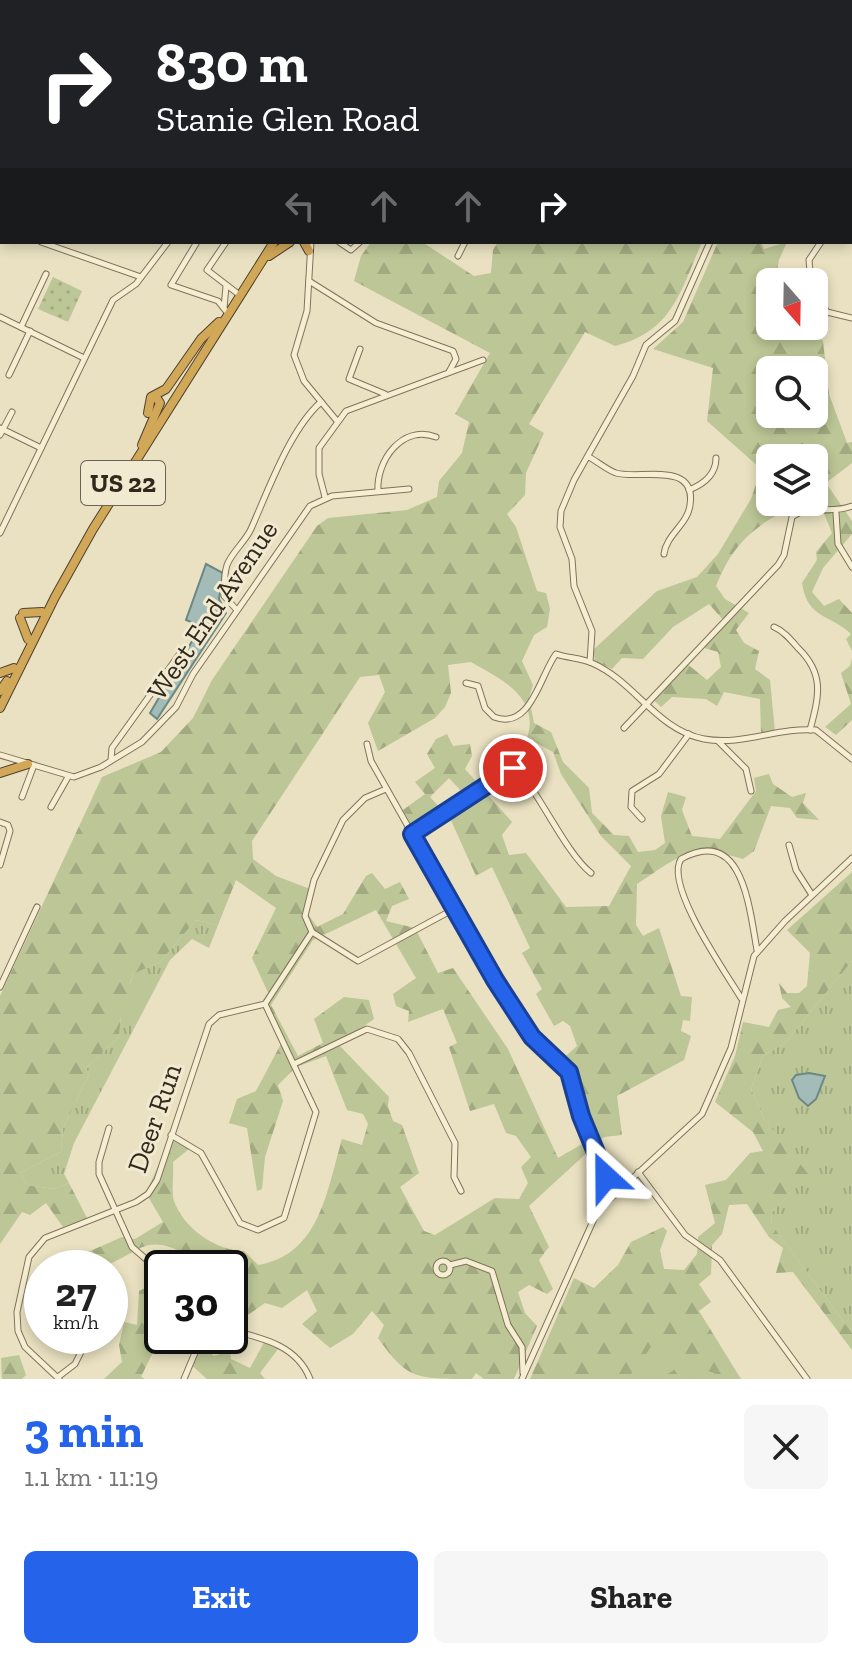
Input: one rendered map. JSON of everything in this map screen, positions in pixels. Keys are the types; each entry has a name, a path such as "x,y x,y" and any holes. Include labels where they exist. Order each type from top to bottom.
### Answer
{"highway":[{"name":"US 22","path":"0,708 42,621 93,529 271,244"},
{"name":"US 22","path":"0,698 42,612 225,310 271,244"},
{"path":"260,265 287,244"},
{"path":"148,413 150,400 166,389 201,339 219,322"},
{"path":"142,445 160,404 156,397 150,400"},
{"path":"28,639 22,616 42,612"},
{"path":"0,673 14,668"},
{"path":"0,691 7,681"},
{"path":"4,756 1,772 31,764"}],"street":[{"path":"47,244 141,277"},
{"path":"0,533 113,300 141,277 166,244"},
{"path":"196,244 171,285 218,301 225,310"},
{"path":"225,244 207,270 237,293"},
{"path":"342,244 351,250 358,244"},
{"path":"458,256 464,244"},
{"path":"590,662 592,631 575,590 572,559 560,520 567,494 646,345 675,321 709,244"},
{"path":"810,268 809,260 820,244"},
{"path":"308,245 307,311 294,355 304,381 337,421"},
{"path":"21,327 46,274"},
{"path":"308,280 376,323 415,334 455,352 456,359 449,372"},
{"path":"225,310 226,285"},
{"path":"828,312 852,318"},
{"path":"0,317 84,358"},
{"path":"9,375 30,331"},
{"path":"360,349 349,379 386,394"},
{"path":"409,489 325,497 317,457 320,444 349,408 483,360"},
{"path":"236,609 224,596 228,564 250,531 282,456 297,438 307,415 321,402"},
{"path":"12,412 1,431 41,448"},
{"path":"378,491 377,475 387,453 418,434 436,437"},
{"path":"589,457 619,474 671,475 689,490"},
{"path":"689,490 707,480 716,458"},
{"path":"664,554 689,511 689,490"},
{"name":"West End Avenue","path":"68,777 89,772 142,742 176,707 193,674 303,513 325,497"},
{"path":"624,728 782,560 792,517 815,509 836,513 852,506"},
{"path":"836,513 838,544 852,567"},
{"path":"774,627 816,669 820,688 810,730"},
{"path":"111,760 112,748 181,652"},
{"path":"466,683 478,686 485,708 494,717 517,717 525,711 556,654 590,662 648,704 663,720 689,734 737,741 810,730 820,732 852,759"},
{"path":"642,819 631,807 632,791 659,774 689,734"},
{"path":"717,740 746,769 751,791"},
{"path":"367,744 371,761 386,789 532,1037 569,1072 587,1134 613,1194"},
{"path":"4,756 68,777 51,807"},
{"path":"22,797 31,764"},
{"path":"412,834 513,768 527,783 556,832 591,873"},
{"path":"386,789 357,805 330,843 313,881 305,916 312,932 358,961 454,909"},
{"path":"0,822 10,830 0,865"},
{"path":"789,845 796,870 812,895"},
{"path":"742,999 691,913 677,875 681,859 707,849 720,851 730,860 743,886 758,951"},
{"path":"522,1378 591,1222 613,1194 702,1114 724,1069 750,963 812,895 852,858"},
{"path":"0,987 37,907"},
{"path":"171,1135 201,1153 240,1223 258,1230 280,1223 288,1208 316,1114 314,1101 265,1004 312,932"},
{"name":"Deer Run","path":"58,1378 29,1351 18,1331 17,1315 27,1263 45,1238 144,1198 155,1185 209,1024 219,1015 265,1004"},
{"path":"294,1064 367,1029 398,1039 455,1143 454,1177 461,1191"},
{"path":"109,1128 98,1167 115,1210 138,1256 144,1260"},
{"path":"638,1172 685,1235 720,1260 807,1379"},
{"path":"450,1265 466,1261 492,1271 508,1325 522,1347 522,1378"},
{"path":"248,1336 281,1346 303,1366 310,1379"},
{"path":"522,1347 535,1350"},
{"path":"58,1378 75,1364 80,1354"},
{"path":"184,1379 194,1354"}],"green space":[{"path":"370,244 425,244 474,276 491,273 493,250 497,244 701,244 680,293 662,320 634,339 615,346 585,332 529,424 544,433 526,473 525,495 507,514 516,527 537,591 546,593 550,609 547,627 534,635 522,661 533,685 529,697 534,723 551,732 563,762 589,788 592,813 614,835 629,836 638,852 655,850 665,843 661,816 668,792 686,797 682,810 692,836 720,839 756,791 754,778 769,774 773,784 792,797 806,793 803,803 819,820 797,818 790,808 771,806 754,851 743,859 697,852 676,859 637,884 636,925 643,936 659,928 681,996 692,997 690,1021 683,1020 681,1031 691,1036 684,1060 617,1096 622,1135 604,1137 529,1206 549,1247 539,1260 553,1289 547,1294 529,1285 518,1292 525,1313 537,1326 514,1379 484,1379 476,1373 472,1379 437,1378 414,1374 397,1362 378,1338 384,1325 372,1311 353,1334 330,1348 302,1324 317,1311 307,1290 282,1308 265,1303 248,1315 248,1255 258,1265 279,1259 308,1234 325,1199 342,1139 362,1145 368,1124 363,1114 347,1110 326,1056 296,1067 278,1085 283,1101 265,1157 262,1189 257,1191 247,1128 229,1123 237,1099 256,1091 283,1040 267,1004 271,999 252,958 276,908 236,880 218,925 196,920 160,962 133,974 130,983 139,988 141,998 121,1016 119,1037 86,1068 89,1075 63,1128 61,1152 20,1173 27,1185 54,1189 69,1183 87,1218 63,1227 46,1203 30,1215 22,1212 0,1244 0,996 102,777 161,752 193,718 212,680 317,526 328,518 407,510 437,497 439,481 462,453 469,422 455,414 490,353 354,281 361,256","holes":["471,662 515,691 528,711 530,724 527,738 553,752 561,774 601,836 631,866 609,906 566,907 526,853 509,855 502,835 512,822 465,769 472,756 470,744 453,746 447,734 436,739 427,754 435,768 415,782 425,794 403,810 414,830 441,809 430,797 449,778 464,794 446,809 476,876 492,867 530,948 522,953 542,989 536,994 554,1026 563,1021 570,1026 577,1046 558,1063 572,1079 589,1140 558,1158 508,1049 453,968 438,973 415,928 386,921 392,906 409,899 400,882 385,889 372,873 366,876 343,914 317,927 306,911 310,889 276,876 253,859 252,841 360,677 379,675 385,692 368,723 378,751 435,718 445,707 451,693 448,665","376,910 416,978 393,994 396,1006 409,1011 408,1022 443,1009 457,1043 449,1047 470,1111 494,1104 506,1133 516,1136 531,1157 521,1167 528,1183 519,1199 495,1198 435,1235 424,1231 400,1187 419,1173 402,1125 393,1121 388,1106 389,1097 338,1044 374,1019 369,1000 344,997 314,1019 323,1043 298,1056 271,1005 313,940"]},
{"path":"717,244 762,244 764,249 786,244 778,268 756,268 756,340 822,340 825,356 756,356 756,428 828,428 828,385 847,443 852,442 852,463 828,481 828,444 756,444 756,465 707,421 713,368 653,349 683,322"},
{"path":"53,277 82,291 68,322 38,309"},
{"path":"756,484 756,516 776,516 754,531 736,549 716,586 725,599 749,613 736,630 744,643 759,651 755,669 770,680 775,732 761,733 760,699 724,692 717,706 706,699 672,697 661,707 652,698 686,663 707,680 721,667 718,652 701,647 725,622 709,604 673,627 643,659 622,658 612,669 595,661 593,650 657,591 697,577 718,554 751,499"},
{"path":"828,486 852,521 852,534 823,568 812,592 824,606 839,599 852,613 852,651 846,639 851,634 814,610 802,583 817,560 816,552 832,533 825,516 828,516"},
{"path":"852,658 852,720 836,735 825,727 851,704 841,673 850,666"},
{"path":"852,872 852,961 785,1043 763,1056 751,1089 764,1119 809,1175 771,1213 772,1225 852,1333 852,1350 793,1272 776,1273 783,1248 769,1237 747,1204 729,1205 722,1234 712,1245 711,1274 699,1284 711,1302 699,1311 741,1379 530,1379 574,1278 594,1288 618,1265 631,1242 663,1227 667,1231 660,1250 664,1269 684,1270 697,1254 698,1237 715,1223 705,1185 726,1180 750,1153 763,1151 753,1132 715,1102 735,1056 743,1022 769,1027 778,1010 791,1007 782,998 779,983 787,993 799,993 807,986 810,953 787,930"},
{"path":"196,920 218,925 209,948 192,939 170,960 74,1143 64,1174 69,1183 54,1189 27,1185 20,1173 61,1152 63,1128 89,1075 86,1068 119,1037 121,1016 133,974 160,962"},
{"path":"852,961 852,1333 772,1225 771,1213 808,1175 764,1119 751,1089 763,1056 785,1043"},
{"path":"171,1137 189,1149 173,1162 174,1201 193,1229 234,1250 178,1250 153,1245 128,1255 128,1250 92,1250 122,1237 135,1239 163,1222 146,1193"},
{"path":"144,1288 144,1354 152,1354 141,1377 145,1379 104,1379 122,1362 121,1354 128,1354 128,1323 137,1325 139,1291"},
{"path":"267,1337 281,1345 260,1373 265,1379 207,1379 188,1362 192,1354 230,1354 231,1359 250,1368"},
{"path":"651,1347 681,1359 678,1366 661,1376 631,1374"},
{"path":"19,1355 26,1375 22,1379 2,1379 1,1358"},
{"path":"695,1366 719,1375 717,1379 689,1379"}],"water":[{"path":"206,564 223,573 219,599 226,613 157,719 150,713 201,626 186,620"},
{"path":"809,1073 825,1076 816,1099 808,1106 799,1098 792,1080 796,1075"}],"route":[{"path":"513,768 506,769 412,834 495,980 532,1037 569,1072 592,1148 606,1177"}]}
